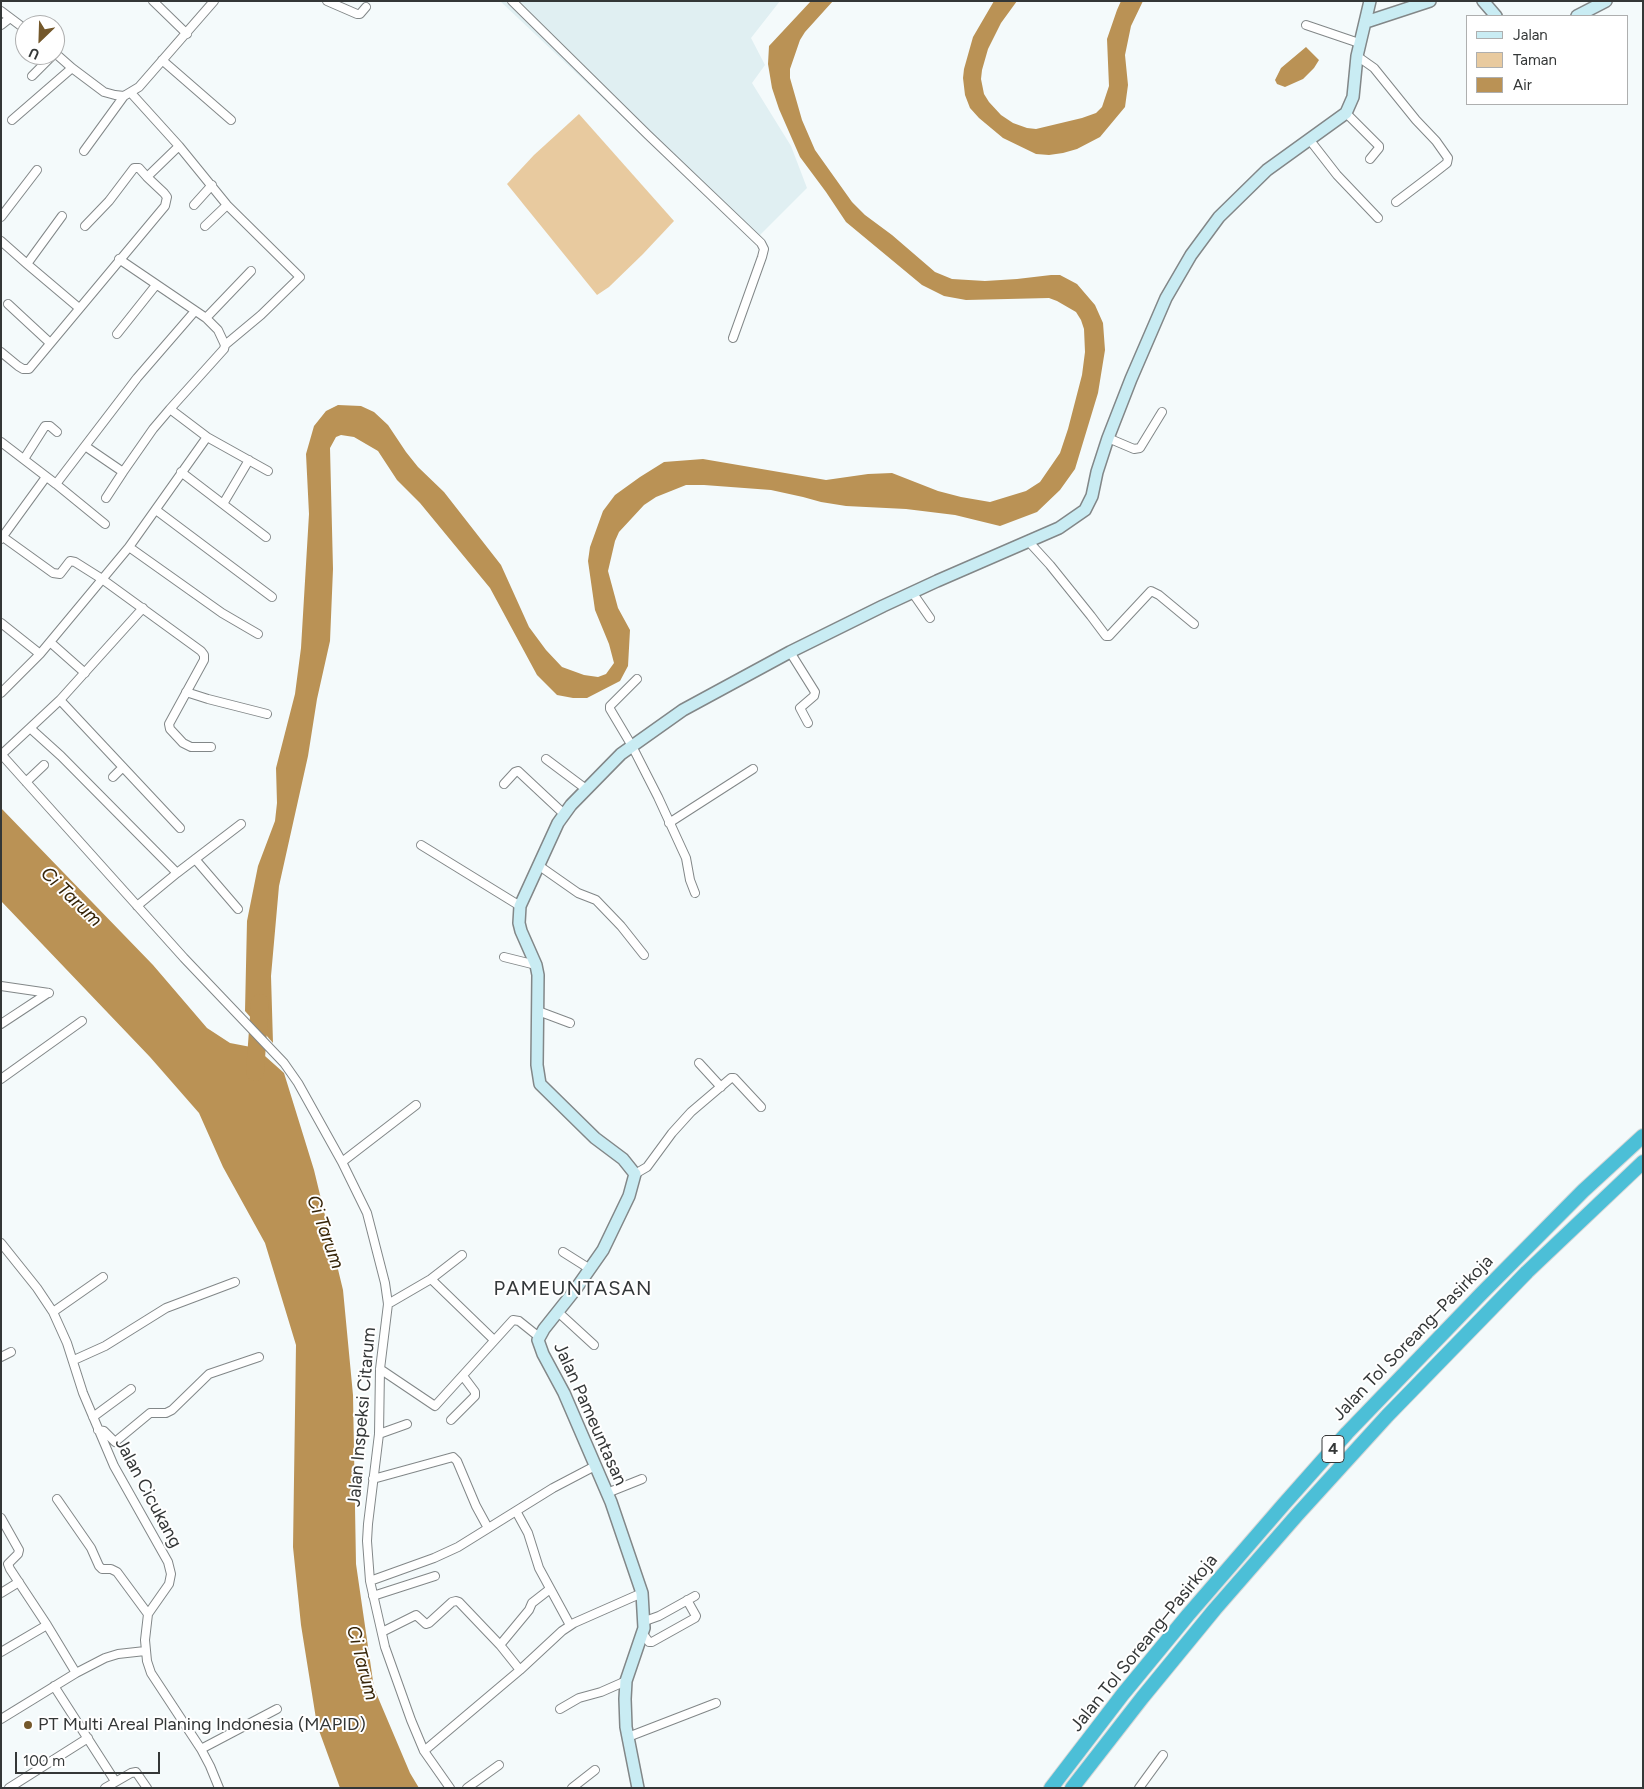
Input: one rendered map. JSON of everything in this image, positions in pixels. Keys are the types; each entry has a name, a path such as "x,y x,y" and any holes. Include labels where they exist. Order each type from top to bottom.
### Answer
{"highway":[{"name":"Jalan Tol Soreang–Pasirkoja","path":"1051,1788 1123,1694 1188,1616 1347,1433 1583,1190 1643,1136"},
{"name":"Jalan Tol Soreang–Pasirkoja","path":"1072,1788 1215,1609 1386,1416 1527,1272 1643,1162"}],"street":[{"path":"153,1 187,34"},
{"path":"84,151 128,94 187,34 214,1"},
{"path":"326,1 356,14 360,14 366,7"},
{"path":"512,1 761,243 764,249 762,257 733,338"},
{"path":"761,1107 734,1078 731,1078 691,1112 672,1133 647,1167 635,1174 623,1159 583,1127 540,1084 537,1065 538,1011 536,965 523,937 519,923 520,906 564,814 603,771 632,746 683,710 790,652 912,592 1059,528 1085,510 1088,506 1108,438 1166,298 1191,254 1212,225 1267,170 1346,113 1353,97 1357,56 1370,1"},
{"path":"1366,22 1430,1"},
{"path":"1484,1 1495,15"},
{"path":"1579,15 1606,1"},
{"path":"1,11 15,22"},
{"path":"1,25 10,18"},
{"path":"1306,24 1360,43"},
{"path":"1357,56 1374,68 1416,120 1436,141 1448,158 1447,163 1396,202"},
{"path":"162,60 231,120"},
{"path":"65,63 104,92 115,95 128,94 179,146 227,205 300,277 262,315 225,346 152,429 106,498"},
{"path":"32,76 43,65"},
{"path":"12,120 72,68"},
{"path":"1346,113 1379,146 1378,150 1370,158"},
{"path":"1309,139 1337,175 1378,218"},
{"path":"147,177 179,146"},
{"path":"1,352 18,366 23,369 29,369 165,206 167,197 139,168 134,168 110,200 85,226"},
{"path":"1,218 37,170"},
{"path":"194,204 212,185"},
{"path":"205,226 227,205"},
{"path":"27,264 62,216"},
{"path":"1,241 79,308"},
{"path":"119,259 206,318 218,330 225,346"},
{"path":"206,318 251,271"},
{"path":"117,334 156,285"},
{"path":"8,304 50,342"},
{"path":"56,484 137,378 195,311"},
{"path":"170,409 207,437 268,471"},
{"path":"1108,438 1134,448 1140,448 1162,412"},
{"path":"24,459 45,426 50,426 57,432"},
{"path":"1,693 40,654 129,547 207,437"},
{"path":"1,442 105,524"},
{"path":"85,446 123,472"},
{"path":"222,504 249,460"},
{"path":"181,472 266,537"},
{"path":"46,477 2,538 53,573 60,574 70,561 73,561 102,579 201,651 204,655 202,665 169,724 170,729 183,743 192,747 211,747"},
{"path":"156,510 272,597"},
{"path":"1029,542 1056,572 1106,636 1109,636 1151,592 1159,595 1194,624"},
{"path":"129,547 222,613 258,634"},
{"path":"912,592 930,618"},
{"path":"2,754 60,700 143,608"},
{"path":"1,622 40,654"},
{"path":"50,642 85,672"},
{"path":"790,652 814,692 814,696 800,708 808,722"},
{"path":"637,679 611,705 610,709 632,746 686,858 690,880 695,893"},
{"path":"186,692 267,714"},
{"path":"60,700 180,828"},
{"path":"30,728 177,873"},
{"name":"Jalan Inspeksi Citarum","path":"2,754 221,998 280,1058 298,1083 342,1162 367,1213 385,1283 388,1304 380,1369 379,1434 367,1541 370,1581 382,1632 411,1720 424,1751 450,1788"},
{"path":"546,760 586,789"},
{"path":"26,782 44,765"},
{"path":"113,777 123,767"},
{"path":"669,822 753,769"},
{"path":"504,784 518,771 564,814"},
{"path":"137,906 241,824"},
{"path":"421,846 520,906"},
{"path":"195,859 238,909"},
{"path":"538,865 578,893 596,900 621,926 644,955"},
{"path":"504,957 536,965"},
{"path":"1,986 51,993 1,1024"},
{"path":"538,1011 570,1023"},
{"path":"1,1079 82,1021"},
{"path":"699,1063 721,1087"},
{"path":"342,1162 416,1105"},
{"name":"Jalan Pameuntasan","path":"635,1174 630,1196 603,1250 538,1340 543,1354 564,1393 607,1493 642,1593 645,1621 643,1634 626,1682 625,1714 638,1788"},
{"name":"Jalan Cicukang","path":"1,1243 37,1288 53,1312 74,1360 83,1393 114,1466 168,1562 171,1574 169,1584 148,1614 145,1652 151,1673 201,1749 219,1788"},
{"path":"563,1252 590,1269"},
{"path":"388,1304 431,1279 462,1255"},
{"path":"53,1312 103,1277"},
{"path":"431,1279 494,1340"},
{"path":"74,1360 105,1346 166,1308 235,1282"},
{"path":"558,1312 594,1345"},
{"path":"380,1369 435,1406 513,1320 519,1321 539,1337"},
{"path":"1,1357 10,1352"},
{"path":"98,1430 104,1431 115,1442 146,1415 153,1412 166,1413 172,1410 209,1374 259,1357"},
{"path":"452,1420 475,1396 475,1392 463,1376"},
{"path":"93,1417 131,1389"},
{"path":"379,1434 407,1424"},
{"path":"373,1479 453,1457 457,1461 476,1506 488,1528"},
{"path":"370,1581 434,1558 458,1547 560,1484 595,1466"},
{"path":"607,1493 642,1479"},
{"path":"57,1499 91,1548 99,1566 117,1572 148,1614"},
{"path":"516,1511 527,1531 536,1560 570,1625"},
{"path":"1,1518 5,1533 19,1550 18,1554 8,1564 76,1673"},
{"path":"373,1596 435,1576"},
{"path":"1,1593 19,1582"},
{"path":"500,1645 529,1610 532,1603 550,1589"},
{"path":"424,1751 570,1625 642,1593"},
{"path":"643,1634 649,1642 652,1642 695,1618 691,1598 659,1616 645,1621"},
{"path":"382,1632 416,1615 426,1624 429,1623 452,1602 456,1601 500,1645 520,1670"},
{"path":"1,1652 47,1625"},
{"path":"1,1719 76,1673 112,1656 145,1652"},
{"path":"560,1709 579,1698 626,1682"},
{"path":"54,1686 115,1781"},
{"path":"628,1737 716,1703"},
{"path":"201,1749 277,1709"},
{"path":"9,1788 88,1738"},
{"path":"1139,1788 1163,1755"},
{"path":"467,1788 499,1765"},
{"path":"572,1788 595,1770"},
{"path":"105,1788 115,1781 136,1772 147,1788"}],"shaded area":[{"path":"500,1 780,1 751,38 765,65 752,83 791,146 807,188 754,241"}],"green space":[{"path":"579,114 674,221 609,287 597,295 507,184 534,155"}],"water":[{"path":"811,1 833,1 800,40 790,69 790,78 802,120 815,150 852,202 865,215 892,235 935,272 952,279 985,281 1060,275 1077,284 1095,305 1103,323 1105,350 1098,393 1075,469 1060,490 1037,512 1000,526 955,515 906,509 846,506 771,490 686,485 656,497 644,505 619,532 608,571 618,608 630,630 628,666 620,681 587,698 573,698 557,695 537,675 490,588 420,503 397,480 378,451 354,437 341,435 336,437 330,448 333,569 330,641 317,699 308,756 279,886 271,976 273,1043 245,1011 247,921 258,866 275,821 277,803 276,768 295,694 301,648 309,514 306,454 314,426 326,411 338,405 361,406 374,412 388,425 418,467 444,492 501,565 529,627 546,650 562,667 584,675 598,677 606,674 614,663 609,644 595,610 588,561 590,547 603,511 615,495 664,462 703,459 826,480 868,474 892,473 938,491 990,502 1026,491 1040,482 1060,453 1082,375 1085,352 1084,329 1076,312 1049,298 966,300 944,296 922,285 846,222 800,157 772,88 768,64 769,46"},
{"path":"994,1 1017,1 1001,23 988,49 981,79 984,94 1001,115 1013,123 1036,129 1082,118 1096,113 1102,107 1109,86 1107,39 1117,10 1121,1 1143,1 1131,26 1125,55 1128,85 1125,107 1100,137 1077,149 1063,153 1036,154 1003,138 970,108 965,95 964,69 973,37"},
{"path":"1306,47 1319,60 1314,68 1303,79 1285,87 1277,84 1275,80 1281,68"},
{"name":"Ci Tarum","path":"1,808 153,965 207,1028 230,1043 256,1048 284,1073 314,1170 343,1290 353,1395 356,1564 374,1688 410,1773 419,1788 340,1788 317,1725 301,1625 293,1547 296,1345 265,1243 223,1167 199,1113 150,1057 1,901"}],"waterway":[{"path":"255,1072 260,1003"}],"place":[{"name":"PT Multi Areal Planing Indonesia (MAPID)","path":"28,1725"}],"district":[{"name":"PAMEUNTASAN","path":"573,1289"}]}
